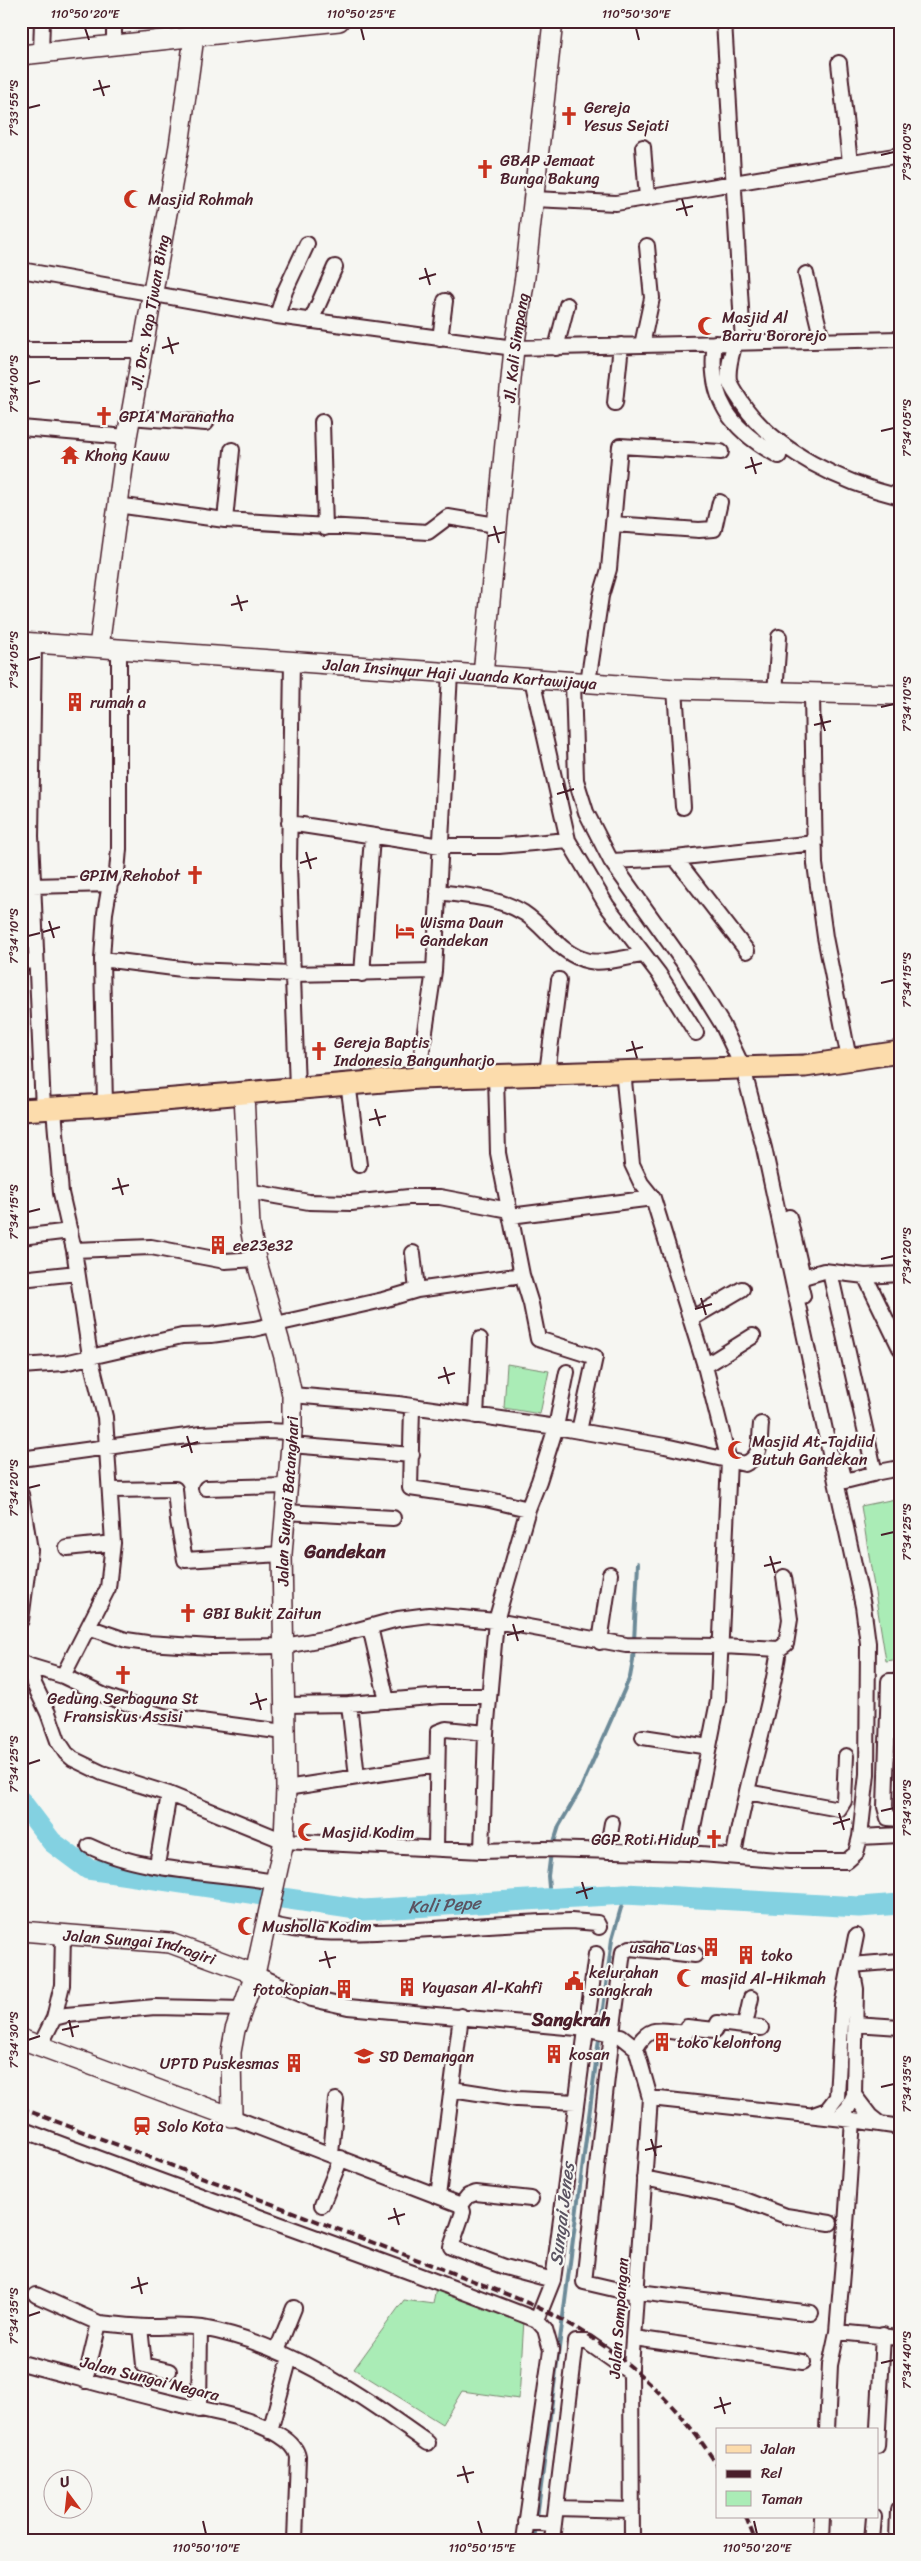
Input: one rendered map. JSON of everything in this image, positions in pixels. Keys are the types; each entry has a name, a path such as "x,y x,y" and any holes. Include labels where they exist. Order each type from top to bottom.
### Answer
{"main road":[{"path":"21,55 114,45 194,29 339,21"},
{"name":"Jl. Kali Simpang","path":"483,676 514,348 534,199 554,21"},
{"name":"Jl. Drs. Yap Tjwan Bing","path":"99,647 130,417 180,137 194,29"},
{"name":"Jalan Insinyur Haji Juanda Kartawijaya","path":"28,643 675,689 900,695"},
{"path":"21,1110 105,1105 418,1078 624,1070 805,1066 900,1052"},
{"name":"Jalan Sungai Batanghari","path":"232,2117 231,2052 235,2030 255,1974 284,1840 286,1788 282,1554 292,1438 292,1395 256,1259 247,1191 244,1093"},
{"name":"Jalan Sungai Indragiri","path":"21,1931 170,1943 255,1974"},
{"path":"21,2038 232,2117"},
{"path":"210,2109 231,2091"}],"street":[{"path":"41,53 42,21"},
{"path":"114,21 114,45"},
{"path":"724,21 734,184 729,380 725,392"},
{"path":"839,63 850,164"},
{"path":"640,199 643,147"},
{"path":"534,199 616,203 900,155"},
{"path":"277,316 285,291 307,244"},
{"path":"642,345 650,305 647,246"},
{"path":"311,321 335,267"},
{"path":"21,270 277,316 514,348 900,339"},
{"path":"806,274 822,340"},
{"path":"440,339 445,301"},
{"path":"556,348 567,305"},
{"path":"730,342 713,368 725,392 761,427 776,449 828,471 900,497"},
{"path":"616,403 621,345"},
{"path":"21,350 142,350"},
{"path":"130,417 206,423"},
{"path":"322,422 325,528"},
{"path":"21,428 127,437"},
{"path":"26,1664 66,1753 102,1773 169,1794 284,1840 482,1851 558,1850 688,1853 790,1861 848,1861 856,1853 860,1837 867,1774 868,1643 863,1606 764,1148 743,1068 722,1024 686,966 611,861 586,812 576,780 581,682 609,569 620,446 721,452"},
{"path":"225,520 232,450"},
{"path":"613,524 714,529 720,502"},
{"path":"118,505 225,520 325,528 428,532 448,518 496,524"},
{"path":"775,693 779,637"},
{"path":"28,643 26,836 32,886 36,961 49,1109 59,1178 78,1273 90,1356 103,1402 108,1446 113,1543 108,1588 63,1676"},
{"path":"105,1105 102,960 105,913 110,884 117,872 120,849 120,649"},
{"path":"292,661 289,823 292,974 297,1088"},
{"path":"418,1078 434,971 441,846 443,766 450,673"},
{"path":"532,679 568,840 607,906 642,955 659,974 696,1033"},
{"path":"675,689 683,807"},
{"path":"812,694 815,843 825,936 849,1059"},
{"path":"289,823 441,846 499,846 568,840"},
{"path":"362,974 372,836"},
{"path":"611,861 674,858 815,843"},
{"path":"674,858 747,950"},
{"path":"32,886 110,884"},
{"path":"438,892 483,898 511,906 526,915 555,943 576,957 590,961 642,955"},
{"path":"102,960 190,970 292,974 434,971"},
{"path":"21,962 36,961"},
{"path":"547,1073 559,980"},
{"path":"624,1070 632,1164 641,1183 653,1198 705,1366 729,1461 718,1701 688,1853"},
{"path":"496,1075 498,1153 522,1275 531,1304 539,1342 595,1357 579,1431"},
{"path":"348,1083 359,1165"},
{"path":"247,1191 309,1202 351,1203 409,1197 440,1197 509,1213 653,1198"},
{"path":"789,1217 803,1277 800,1284 844,1480 873,1474 876,1471 900,1468"},
{"path":"21,1237 70,1231"},
{"path":"74,1250 151,1247 225,1261 256,1259"},
{"path":"413,1252 416,1290"},
{"path":"803,1277 830,1272 865,1276 900,1274"},
{"path":"830,1272 876,1471"},
{"path":"21,1279 78,1273"},
{"path":"21,1366 64,1363 182,1336 224,1334 274,1325 383,1300 416,1290 522,1275"},
{"path":"865,1276 900,1348"},
{"path":"691,1319 742,1289"},
{"path":"705,1366 754,1336"},
{"path":"476,1416 480,1339"},
{"path":"482,1851 486,1733 496,1621 528,1509 556,1427 567,1372"},
{"path":"292,1395 398,1404 556,1427 669,1447 745,1464 755,1459 758,1454 760,1424"},
{"path":"412,1407 411,1489 486,1500 528,1509"},
{"path":"21,1459 208,1433 267,1431 292,1438 412,1455"},
{"path":"206,1488 287,1486"},
{"path":"111,1490 175,1489 185,1560 282,1554"},
{"path":"21,1494 30,1550 21,1620"},
{"path":"285,1512 393,1518"},
{"path":"67,1548 113,1543"},
{"path":"600,1642 610,1574"},
{"path":"88,1627 126,1640 147,1643 212,1647 285,1646 429,1615 496,1621 600,1642 626,1645 722,1646 779,1649 786,1644 790,1619 784,1577"},
{"path":"370,1627 387,1701"},
{"path":"734,1856 738,1823 768,1713 779,1649"},
{"path":"26,1664 63,1676 103,1695 164,1716 284,1732"},
{"path":"900,1682 888,1681 885,1807 888,1818 900,1819"},
{"path":"284,1705 349,1704 441,1696 489,1696"},
{"path":"349,1704 357,1777"},
{"path":"436,1848 437,1735 440,1730 486,1733"},
{"path":"643,1737 709,1747"},
{"path":"747,1792 833,1810 839,1809 844,1801 846,1756"},
{"path":"286,1788 436,1765"},
{"path":"157,1864 169,1794"},
{"path":"607,1851 612,1823"},
{"path":"860,1837 900,1836"},
{"path":"89,1846 106,1854 274,1885"},
{"path":"267,1920 299,1930 345,1932 431,1930 564,1921 590,1921 597,1923 599,1927"},
{"path":"40,2046 54,2018 62,1985 63,1933"},
{"path":"812,2116 827,2110 837,2097 842,2006 852,1965 856,1936"},
{"path":"695,1955 626,1948 609,2033 582,2278 589,2285 811,2313"},
{"path":"537,2320 553,2280 596,1954"},
{"path":"852,1965 900,1961"},
{"path":"838,2118 848,2108 854,2095 856,1989 852,1965"},
{"path":"255,1974 312,1999 348,2007 587,2029 621,2036 636,2048 643,2036 655,2030 686,2034 688,2027 715,2030 718,2023 760,2028"},
{"path":"745,2025 751,1998"},
{"path":"54,2018 82,2012 155,2007 243,2009"},
{"path":"438,2196 461,2016"},
{"path":"855,2024 900,2027"},
{"name":"Jalan Sampangan","path":"632,2540 631,2373 650,2098 636,2048"},
{"path":"452,2089 517,2099 576,2102"},
{"path":"854,2095 870,2116 880,2124"},
{"path":"650,2098 838,2118 900,2127"},
{"path":"322,2205 336,2156 336,2100"},
{"path":"232,2117 461,2205"},
{"path":"827,2428 830,2365 837,2332 854,2120"},
{"path":"21,2129 537,2320 545,2329 551,2350 538,2523 552,2540"},
{"path":"644,2178 739,2198 786,2216 830,2223"},
{"path":"461,2205 468,2196 476,2193 531,2198"},
{"path":"461,2205 463,2212 451,2247 505,2267 553,2280"},
{"path":"36,2294 99,2323 140,2327 200,2328 277,2350 353,2391 428,2443"},
{"path":"277,2350 294,2308"},
{"path":"85,2381 99,2323"},
{"path":"140,2327 144,2366 169,2370"},
{"path":"199,2410 200,2328"},
{"path":"837,2332 900,2338"},
{"path":"878,2428 883,2335"},
{"path":"634,2338 803,2362"},
{"path":"556,2508 576,2342 586,2342 631,2373"},
{"path":"270,2431 290,2357"},
{"name":"Jalan Sungai Negara","path":"21,2363 199,2410 231,2416 270,2431 291,2444 297,2452 295,2540"},
{"path":"524,2540 538,2523 556,2508 632,2510"},
{"path":"897,2540 898,2510"},
{"path":"821,2540 822,2518"},
{"path":"872,2540 874,2518"}],"green space":[{"path":"507,1364 549,1371 540,1414 504,1408"},
{"path":"900,1498 900,1659 886,1661 861,1506"},
{"path":"436,2287 524,2320 519,2399 462,2391 442,2424 354,2369 404,2300 433,2304"}],"waterway":[{"path":"553,1845 559,1826 580,1790 630,1677 633,1661 638,1563"},
{"name":"Kali Pepe","path":"21,1801 52,1842 88,1869 363,1910 625,1894 859,1907 900,1904"},
{"path":"550,1898 548,1876 551,1852"},
{"name":"Sungai Jenes","path":"534,2540 612,1939 625,1894"}],"railway":[{"path":"21,2108 489,2287 571,2324 619,2357 663,2396 683,2418 716,2464"},
{"path":"746,2518 755,2540"}],"place":[{"name":"Gereja Yesus Sejati","path":"569,116"},
{"name":"GBAP Jemaat Bunga Bakung","path":"485,169"},
{"name":"Masjid Rohmah","path":"133,199"},
{"name":"Masjid Al Barru Bororejo","path":"707,326"},
{"name":"GPIA Maranatha","path":"104,416"},
{"name":"Khong Kauw","path":"70,455"},
{"name":"rumah a","path":"75,702"},
{"name":"GPIM Rehobot","path":"195,875"},
{"name":"Wisma Daun Gandekan","path":"405,931"},
{"name":"Gereja Baptis Indonesia Bangunharjo","path":"319,1051"},
{"name":"ee23e32","path":"218,1245"},
{"name":"Masjid At-Tajdiid Butuh Gandekan","path":"737,1450"},
{"name":"GBI Bukit Zaitun","path":"188,1613"},
{"name":"Gedung Serbaguna St Fransiskus Assisi","path":"123,1675"},
{"name":"Masjid Kodim","path":"307,1832"},
{"name":"GGP Roti Hidup","path":"714,1839"},
{"name":"Musholla Kodim","path":"247,1926"},
{"name":"usaha Las","path":"711,1947"},
{"name":"toko","path":"746,1955"},
{"name":"masjid Al-Hikmah","path":"686,1978"},
{"name":"kelurahan sangkrah","path":"574,1981"},
{"name":"Yayasan Al-Kahfi","path":"407,1987"},
{"name":"fotokopian","path":"344,1989"},
{"name":"toko kelontong","path":"662,2042"},
{"name":"kosan","path":"554,2054"},
{"name":"SD Demangan","path":"364,2056"},
{"name":"UPTD Puskesmas","path":"294,2063"},
{"name":"Solo Kota","path":"142,2126"}],"district":[{"name":"Gandekan","path":"345,1551"},
{"name":"Sangkrah","path":"571,2019"}]}
